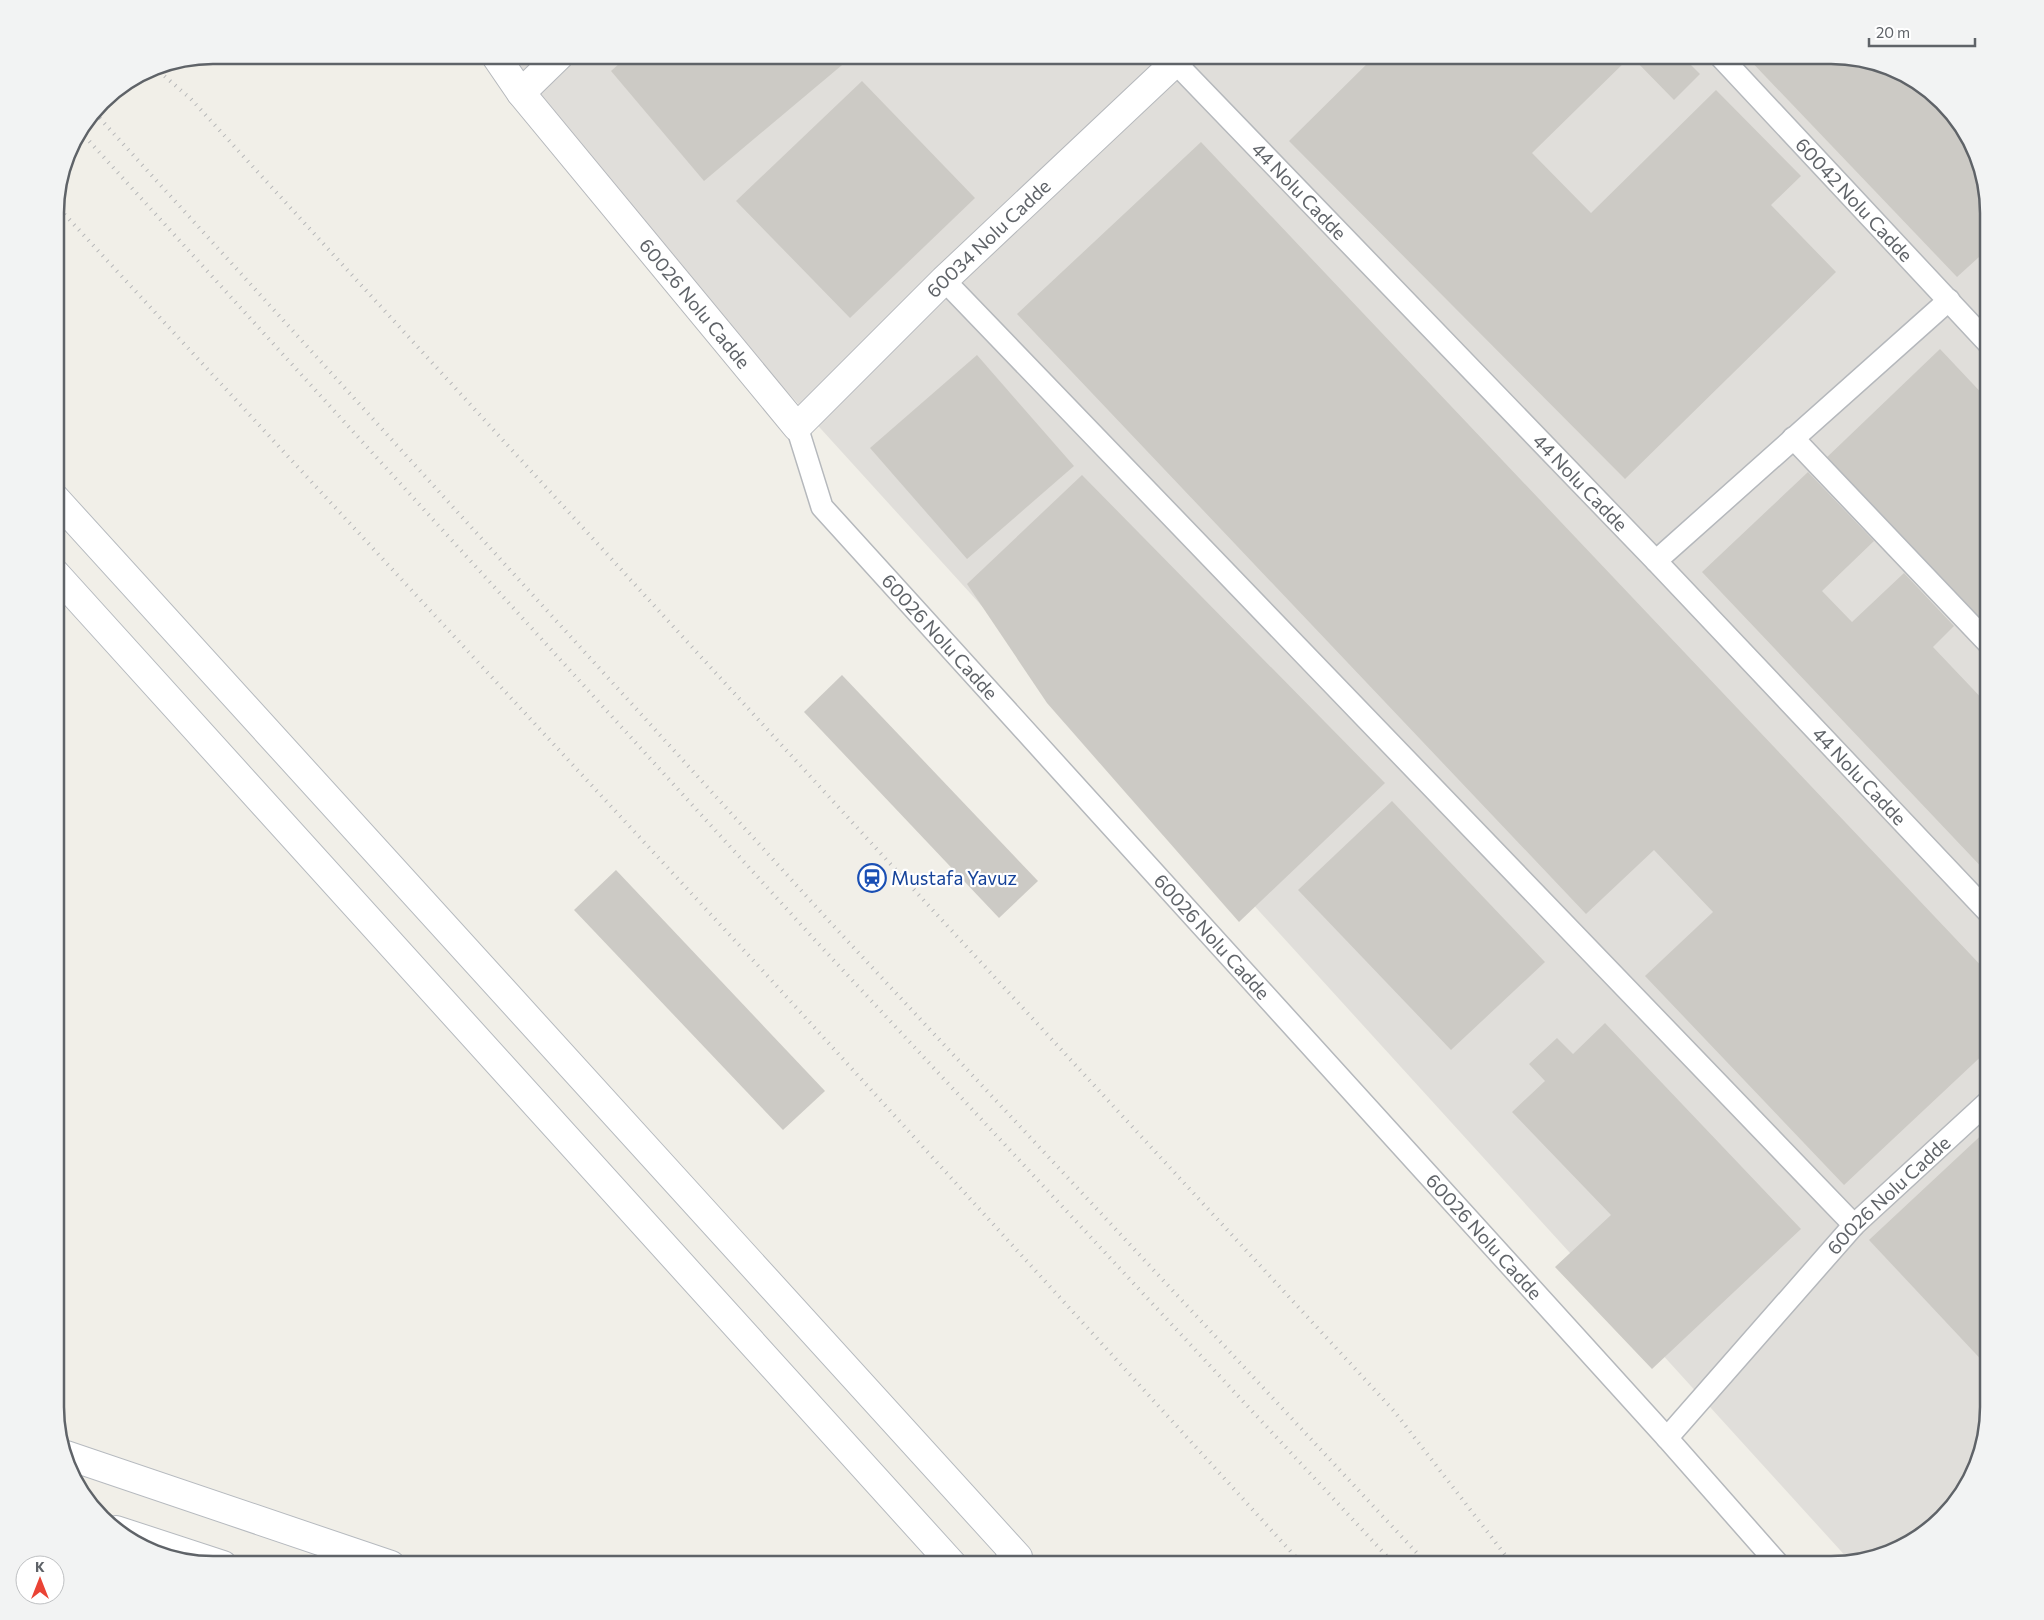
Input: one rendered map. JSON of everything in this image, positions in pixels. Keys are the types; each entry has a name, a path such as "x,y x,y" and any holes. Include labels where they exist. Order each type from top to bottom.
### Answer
{"street":[{"name":"60026 Nolu Cadde","path":"501,64 520,93 797,428"},
{"path":"520,93 551,64"},
{"name":"60034 Nolu Cadde","path":"797,428 944,280 1168,64"},
{"path":"64,508 1016,1556"},
{"path":"64,583 945,1556"},
{"path":"73,1457 364,1556"},
{"path":"143,1539 190,1554"}],"lane":[{"name":"44 Nolu Cadde","path":"1182,64 1980,903"},
{"name":"60042 Nolu Cadde","path":"1727,64 1980,334"},
{"path":"944,280 1854,1225"},
{"path":"1656,561 1949,300"},
{"name":"60026 Nolu Cadde","path":"797,428 822,507 1668,1438 1854,1225 1980,1109"},
{"path":"1793,438 1980,635"},
{"path":"1668,1438 1772,1556"}],"shaded area":[{"path":"489,64 1831,64 1860,67 1892,77 1979,199 1980,1407 1979,1426 1969,1464 1955,1490 1943,1505 1929,1519 1906,1536 1879,1548 1845,1555"}],"building":[{"path":"619,64 843,64 704,181 611,71"},
{"path":"1367,64 1623,64 1532,153 1591,213 1716,90 1801,176 1771,205 1836,272 1625,479 1289,141"},
{"path":"1639,64 1690,64 1700,74 1674,100"},
{"path":"1754,64 1831,64 1860,67 1888,75 1906,84 1937,107 1955,130 1965,147 1972,165 1979,194 1980,256 1957,277"},
{"path":"862,81 975,198 850,318 736,201"},
{"path":"1201,142 1980,964 1980,1057 1844,1185 1645,976 1713,912 1654,850 1586,914 1017,314"},
{"path":"1940,349 1980,391 1980,625 1823,461"},
{"path":"977,355 1074,466 967,559 870,448"},
{"path":"1808,472 1874,541 1822,591 1852,622 1904,573 1954,626 1933,647 1980,697 1980,865 1702,572"},
{"path":"1082,475 1385,783 1239,922 1047,703 967,584"},
{"path":"842,675 1038,881 999,918 804,712"},
{"path":"1392,801 1545,962 1451,1050 1298,890"},
{"path":"616,870 825,1091 783,1130 574,910"},
{"path":"1605,1023 1801,1229 1652,1369 1555,1267 1611,1215 1512,1112 1545,1081 1529,1064 1557,1038 1573,1054"},
{"path":"1980,1136 1980,1358 1869,1240"}],"railway":[{"path":"161,73 191,99 894,868 1394,1411 1506,1556"},
{"path":"99,117 828,920 1420,1556"},
{"path":"85,136 814,939 1387,1556"},
{"path":"64,214 763,971 1295,1556"}],"place":[{"name":"Mustafa Yavuz","path":"872,878"}]}
